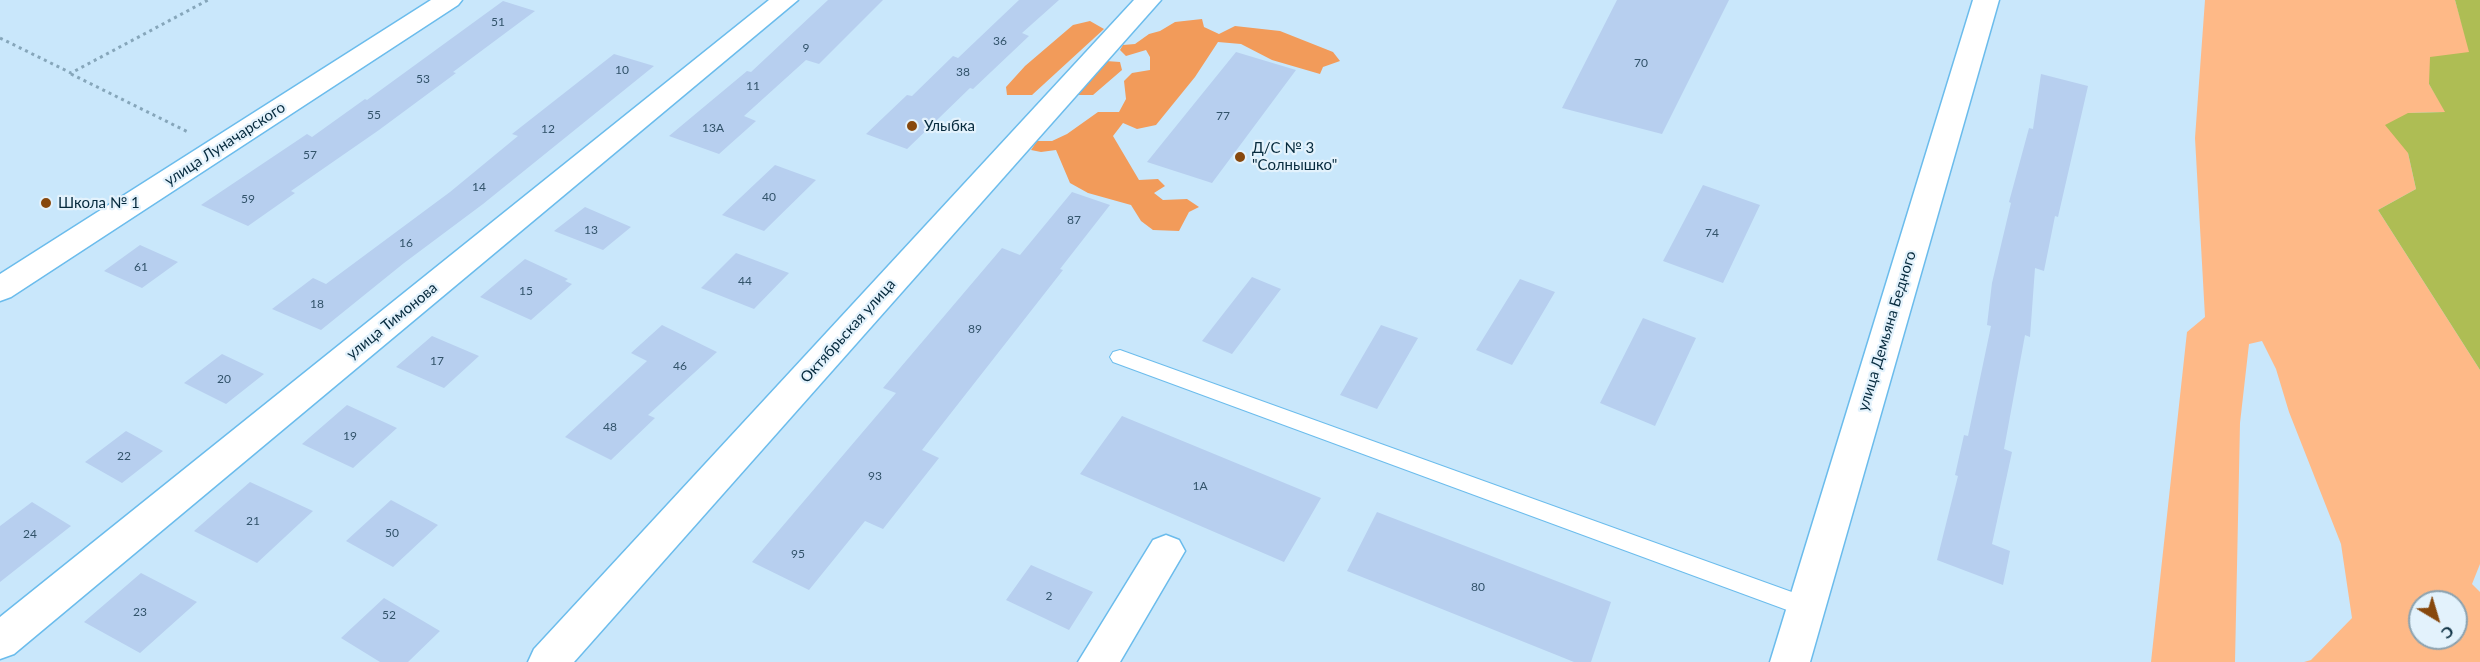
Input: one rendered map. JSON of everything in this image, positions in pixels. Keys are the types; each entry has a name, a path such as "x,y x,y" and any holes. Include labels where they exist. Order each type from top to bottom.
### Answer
{"street":[{"name":"улица Луначарского","path":"0,289 449,0"},
{"name":"улица Тимонова","path":"0,641 784,0"},
{"name":"Октябрьская улица","path":"548,662 1148,0"},
{"name":"улица Демьяна Бедного","path":"1790,662 1986,0"},
{"path":"1098,662 1166,551"}],"lane":[{"path":"1120,357 1806,607"}],"path":[{"path":"71,74 208,0"},
{"path":"0,38 175,127 221,147"}],"shaded area":[{"path":"2205,0 2455,0 2470,52 2429,84 2446,112 2408,113 2408,153 2416,189 2378,210 2480,370 2480,564 2472,584 2480,592 2480,662 2304,662 2311,660 2352,618 2341,544 2289,412 2276,369 2262,341 2249,344 2240,423 2235,662 2151,662 2187,332 2205,317 2195,138"},
{"path":"2455,0 2480,0 2480,370 2378,210 2416,189 2408,153 2385,125 2408,113 2445,112 2429,84 2430,57 2469,52"},
{"path":"1202,19 1204,27 1219,34 1235,26 1280,31 1333,52 1340,61 1323,67 1320,74 1272,60 1241,44 1218,42 1195,77 1156,125 1137,129 1123,123 1113,136 1139,180 1158,179 1165,186 1154,193 1163,200 1187,199 1199,207 1189,212 1179,231 1153,230 1141,221 1131,205 1088,193 1070,183 1056,150 1041,152 1031,150 1037,141 1052,141 1067,134 1098,112 1119,112 1126,99 1124,81 1132,73 1150,70 1150,57 1146,50 1126,56 1120,50 1123,45 1135,44 1149,34 1160,31 1175,22"},
{"path":"1090,21 1104,29 1032,95 1007,95 1006,87 1025,66 1073,25"},
{"path":"1106,61 1120,62 1122,70 1093,95 1075,95"}],"building":[{"path":"828,0 883,0 819,64 806,60 744,116 756,121 719,154 669,136 747,71 751,72"},
{"path":"1019,0 1059,0 1022,33 1029,36 973,89 970,88 907,149 866,134 907,95 912,96 953,56 958,58"},
{"path":"1617,0 1729,0 1662,134 1562,108"},
{"path":"503,1 535,11 453,72 456,73 291,191 295,193 248,226 201,205 307,134 312,137 365,99 367,100"},
{"path":"1236,52 1296,70 1212,183 1147,162"},
{"path":"614,54 654,66 483,204 404,263 321,330 272,309 313,278 326,284 450,192 518,136 512,134"},
{"path":"2041,74 2088,86 2058,217 2055,216 2044,271 2035,268 2030,337 2025,335 2004,449 2012,452 1992,544 2010,551 2003,585 1937,560 1958,476 1955,475 1964,435 1968,436 1991,326 1987,325 1992,283 2011,203 2009,202 2029,128 2033,129"},
{"path":"775,165 816,180 764,231 722,215"},
{"path":"1703,185 1760,205 1723,283 1663,261"},
{"path":"1072,192 1110,205 1060,269 1063,270 922,450 939,458 883,529 865,521 809,590 752,562 896,393 883,388 1002,248 1020,255"},
{"path":"585,207 631,227 603,250 554,231"},
{"path":"140,245 178,262 142,288 104,271"},
{"path":"736,253 789,273 754,309 701,288"},
{"path":"525,259 568,279 565,281 572,284 531,320 480,297"},
{"path":"1252,277 1281,289 1232,354 1202,341"},
{"path":"1520,279 1555,292 1512,365 1476,350"},
{"path":"1643,318 1696,338 1655,426 1600,403"},
{"path":"662,325 717,352 648,415 655,418 611,460 565,437 647,361 631,353"},
{"path":"1381,325 1418,338 1377,409 1340,395"},
{"path":"432,336 479,356 444,388 396,367"},
{"path":"222,354 264,374 226,404 184,383"},
{"path":"347,405 397,428 353,468 302,444"},
{"path":"1122,416 1321,498 1284,562 1080,474"},
{"path":"126,431 163,451 122,483 85,462"},
{"path":"250,482 313,511 257,563 194,531"},
{"path":"391,500 438,525 393,567 346,541"},
{"path":"32,502 71,526 0,582 0,526"},
{"path":"1377,512 1611,602 1591,662 1574,662 1347,571"},
{"path":"1031,565 1093,592 1069,630 1006,600"},
{"path":"141,573 197,602 140,653 84,622"},
{"path":"384,598 440,631 408,662 380,662 341,638"}],"place":[{"name":"Улыбка","path":"912,126"},
{"name":"Д/С № 3 \"Солнышко\"","path":"1240,157"},
{"name":"Школа № 1","path":"46,203"}]}
